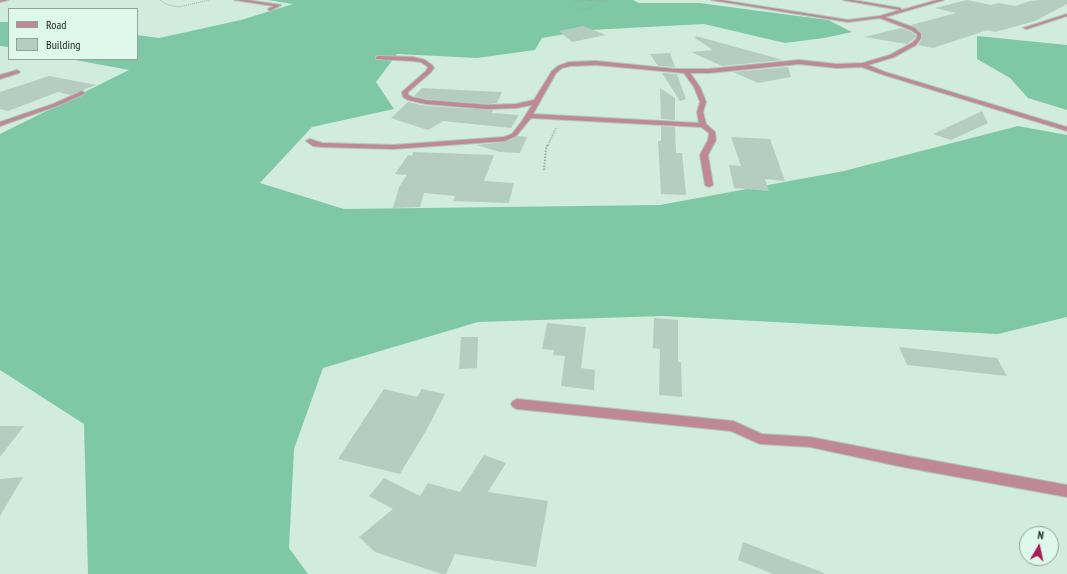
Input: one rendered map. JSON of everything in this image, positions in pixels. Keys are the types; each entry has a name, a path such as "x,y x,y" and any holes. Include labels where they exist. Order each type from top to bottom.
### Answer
{"street":[{"path":"0,1 6,0"},
{"path":"236,0 279,5 270,10"},
{"path":"713,0 842,21 854,21 880,17 942,0"},
{"path":"845,0 904,10"},
{"path":"1025,28 1067,15"},
{"path":"310,140 316,144 322,145 393,147 505,139 514,135 529,116 554,72 560,67 569,64 596,63 686,71 709,71 799,62 837,66 863,65 892,56 914,44 919,38 919,34 914,30 880,17"},
{"path":"378,58 413,59 424,61 430,66 431,68 428,72 406,92 406,96 410,99 433,103 488,107 516,106 536,102"},
{"path":"863,65 890,75 1067,129"},
{"path":"686,71 697,87 703,102 700,112 703,125"},
{"path":"0,77 17,72"},
{"path":"0,124 49,107 82,93"},
{"path":"529,116 561,119 703,125 712,132 712,140 704,155 708,185"},
{"path":"517,404 733,426 760,439 810,442 903,461 1067,490"}],"path":[{"path":"160,0 168,5 179,6 194,5 209,0"},
{"path":"580,9 589,8 606,0"},
{"path":"573,1 608,0"},
{"path":"544,170 546,149 561,119"}],"green space":[{"path":"268,0 633,0 639,3 699,3 828,20 852,32 824,38 785,43 704,24 590,30 542,38 535,50 477,58 397,54 376,82 394,109 312,127 260,183 344,209 660,205 844,171 1018,126 1067,135 1067,317 998,334 662,316 478,322 323,368 294,449 289,548 308,574 88,574 84,424 0,370 0,134 129,70 75,60 138,60 138,35 159,38 241,20 293,4"},
{"path":"0,22 8,22 8,47 0,46"},
{"path":"977,36 1067,45 1067,110 1028,98 1010,78 977,59"}],"building":[{"path":"967,0 991,5 999,3 1015,6 1030,1 1040,0 1067,0 1067,4 1035,21 995,32 988,30 933,48 918,45 922,39 922,34 916,27 911,25 956,13 935,8"},
{"path":"583,26 606,35 572,42 559,31"},
{"path":"901,28 910,31 916,35 916,37 907,44 864,37"},
{"path":"696,36 783,60 722,66 691,52 713,50 695,38"},
{"path":"670,53 675,67 658,66 650,54"},
{"path":"788,67 791,77 758,83 733,72"},
{"path":"662,73 677,74 686,99 680,101"},
{"path":"49,76 96,85 70,95 58,92 8,111 0,109 0,92"},
{"path":"422,88 502,92 497,103 488,104 426,99 414,96"},
{"path":"660,88 675,98 675,120 661,119"},
{"path":"408,102 426,106 493,110 492,113 519,115 511,128 443,121 428,130 391,118"},
{"path":"982,111 988,123 951,140 933,134"},
{"path":"661,126 675,127 676,153 682,153 686,195 661,194 658,141 661,141"},
{"path":"518,136 527,137 520,153 500,152 476,145 505,142"},
{"path":"731,137 770,139 785,181 765,179 769,191 734,188 729,165 741,166"},
{"path":"413,152 494,155 484,181 514,183 509,203 453,201 455,196 424,193 420,207 393,208 399,187 407,175 395,174 408,155 412,156"},
{"path":"654,318 678,320 678,362 681,362 682,397 659,395 660,349 653,348"},
{"path":"547,323 586,327 581,368 595,370 594,390 561,386 565,356 553,355 554,350 542,349"},
{"path":"461,337 478,337 477,368 459,369"},
{"path":"899,347 997,358 1007,376 907,365"},
{"path":"384,389 417,397 422,389 445,394 427,429 400,474 338,459"},
{"path":"0,426 24,426 0,457"},
{"path":"484,455 506,463 488,492 548,501 536,567 455,554 446,574 442,574 375,552 359,537 393,509 369,496 384,478 420,496 428,483 460,492"},
{"path":"23,477 0,516 0,479"},
{"path":"743,542 824,573 773,574 738,560"}]}
